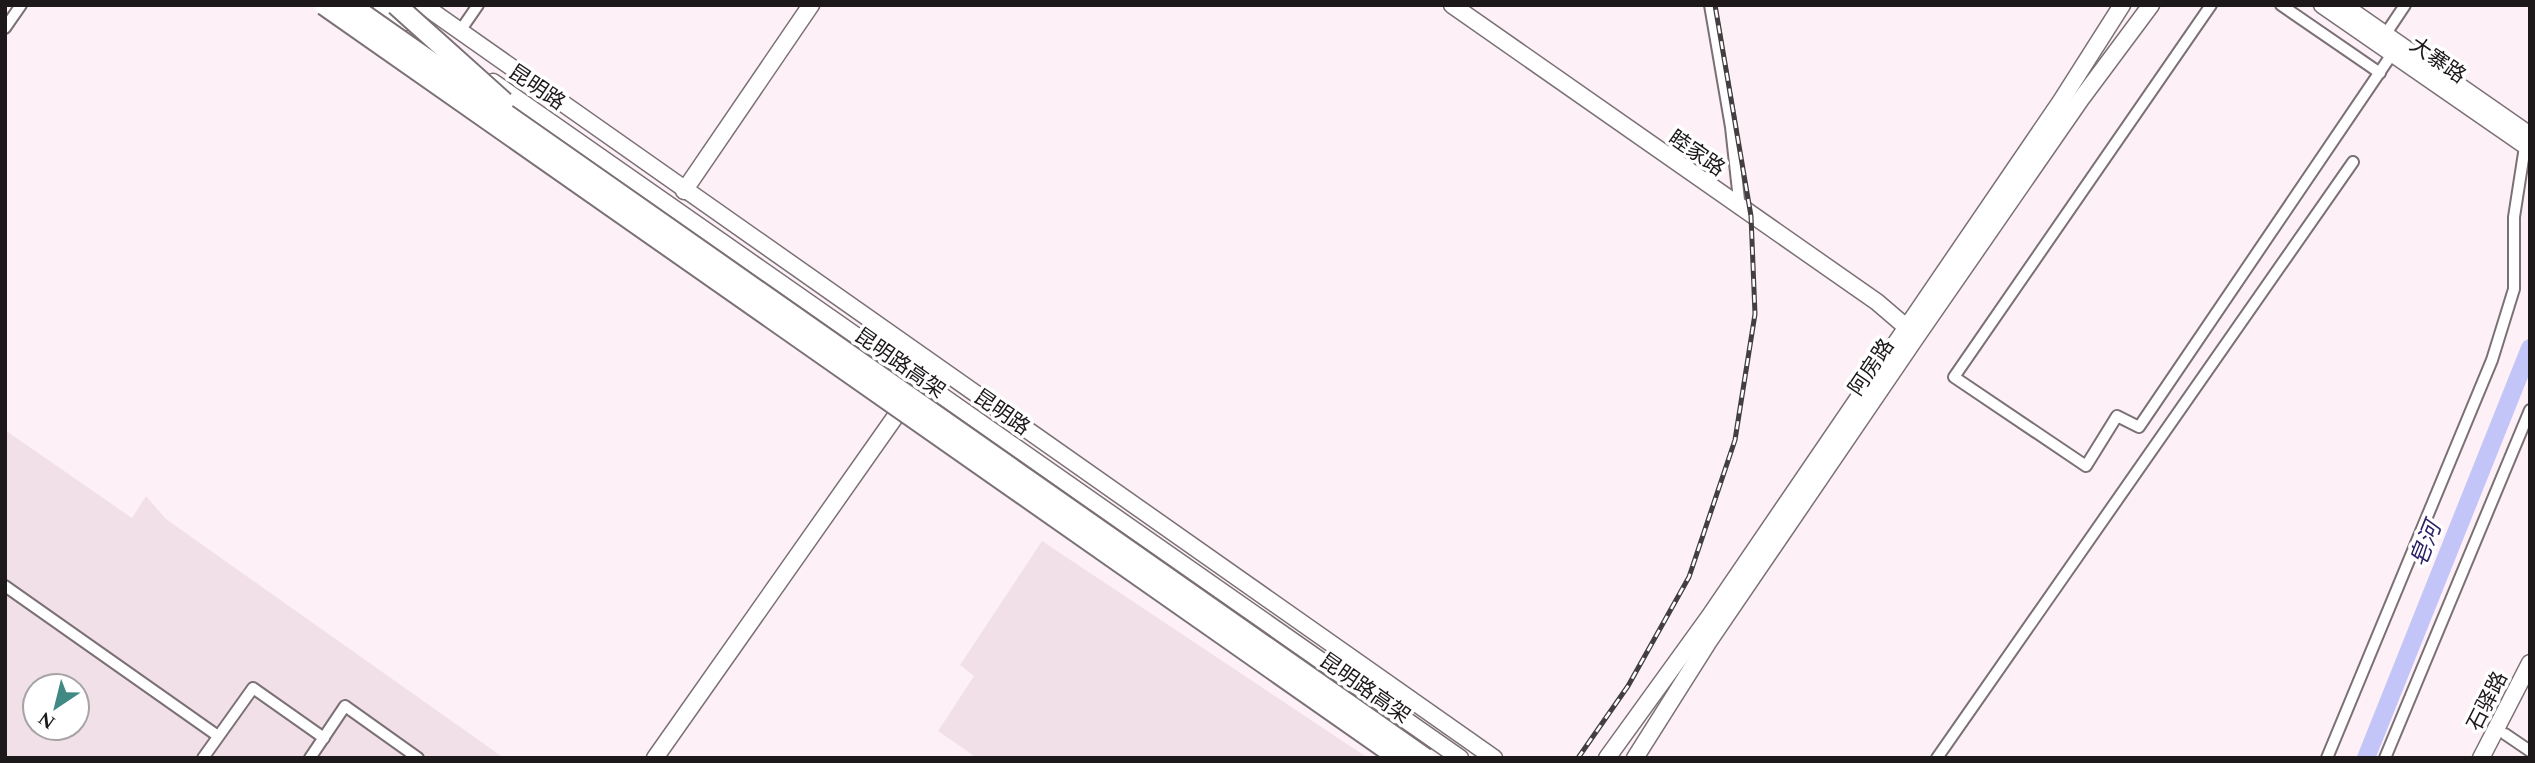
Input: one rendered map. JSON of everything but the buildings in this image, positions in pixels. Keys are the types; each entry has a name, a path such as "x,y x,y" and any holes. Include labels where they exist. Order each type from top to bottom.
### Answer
{"highway":[{"name":"昆明路高架","path":"324,5 1399,758"},
{"name":"昆明路高架","path":"350,5 1425,758"},
{"path":"396,5 553,148"}],"main road":[{"name":"昆明路","path":"381,5 1460,758"},
{"name":"昆明路","path":"423,5 1494,758"},
{"path":"684,191 811,5"},
{"name":"阿房路","path":"1636,756 2122,5"},
{"name":"阿房路","path":"1607,758 1912,332 2151,5"},
{"name":"大寨路","path":"2322,5 2392,54 2528,138"},
{"name":"大寨路","path":"2343,5 2528,138"},
{"name":"睦家路","path":"1457,7 1740,209 1877,302 1912,332"},
{"path":"655,758 932,363"},
{"name":"石驿路","path":"2481,758 2530,663"},
{"name":"石驿路","path":"2493,758 2530,686"},
{"path":"1619,741 1636,756"}],"street":[{"path":"5,27 21,5"},
{"path":"460,31 478,5"},
{"path":"1710,5 1731,127 1740,209"},
{"path":"2211,5 1954,377 2086,466 2117,416 2139,427 2392,54"},
{"path":"2281,5 2379,73"},
{"path":"2385,35 2405,5"},
{"path":"2327,758 2492,360 2514,289 2514,217 2528,138"},
{"path":"1937,758 2353,162"},
{"path":"2385,758 2530,410"},
{"path":"5,586 218,736"},
{"path":"203,758 253,688 324,738"},
{"path":"310,758 345,706 418,758"},
{"path":"2505,734 2530,751"}],"shaded area":[{"path":"5,430 132,518 146,496 166,519 504,758 5,758"},
{"path":"1042,541 1368,758 977,758 938,731 974,676 960,665"}],"waterway":[{"name":"皂河","path":"2366,758 2530,348"}],"railway":[{"path":"1578,758 1628,686 1689,577 1735,440 1755,314 1751,216 1715,5"}]}
